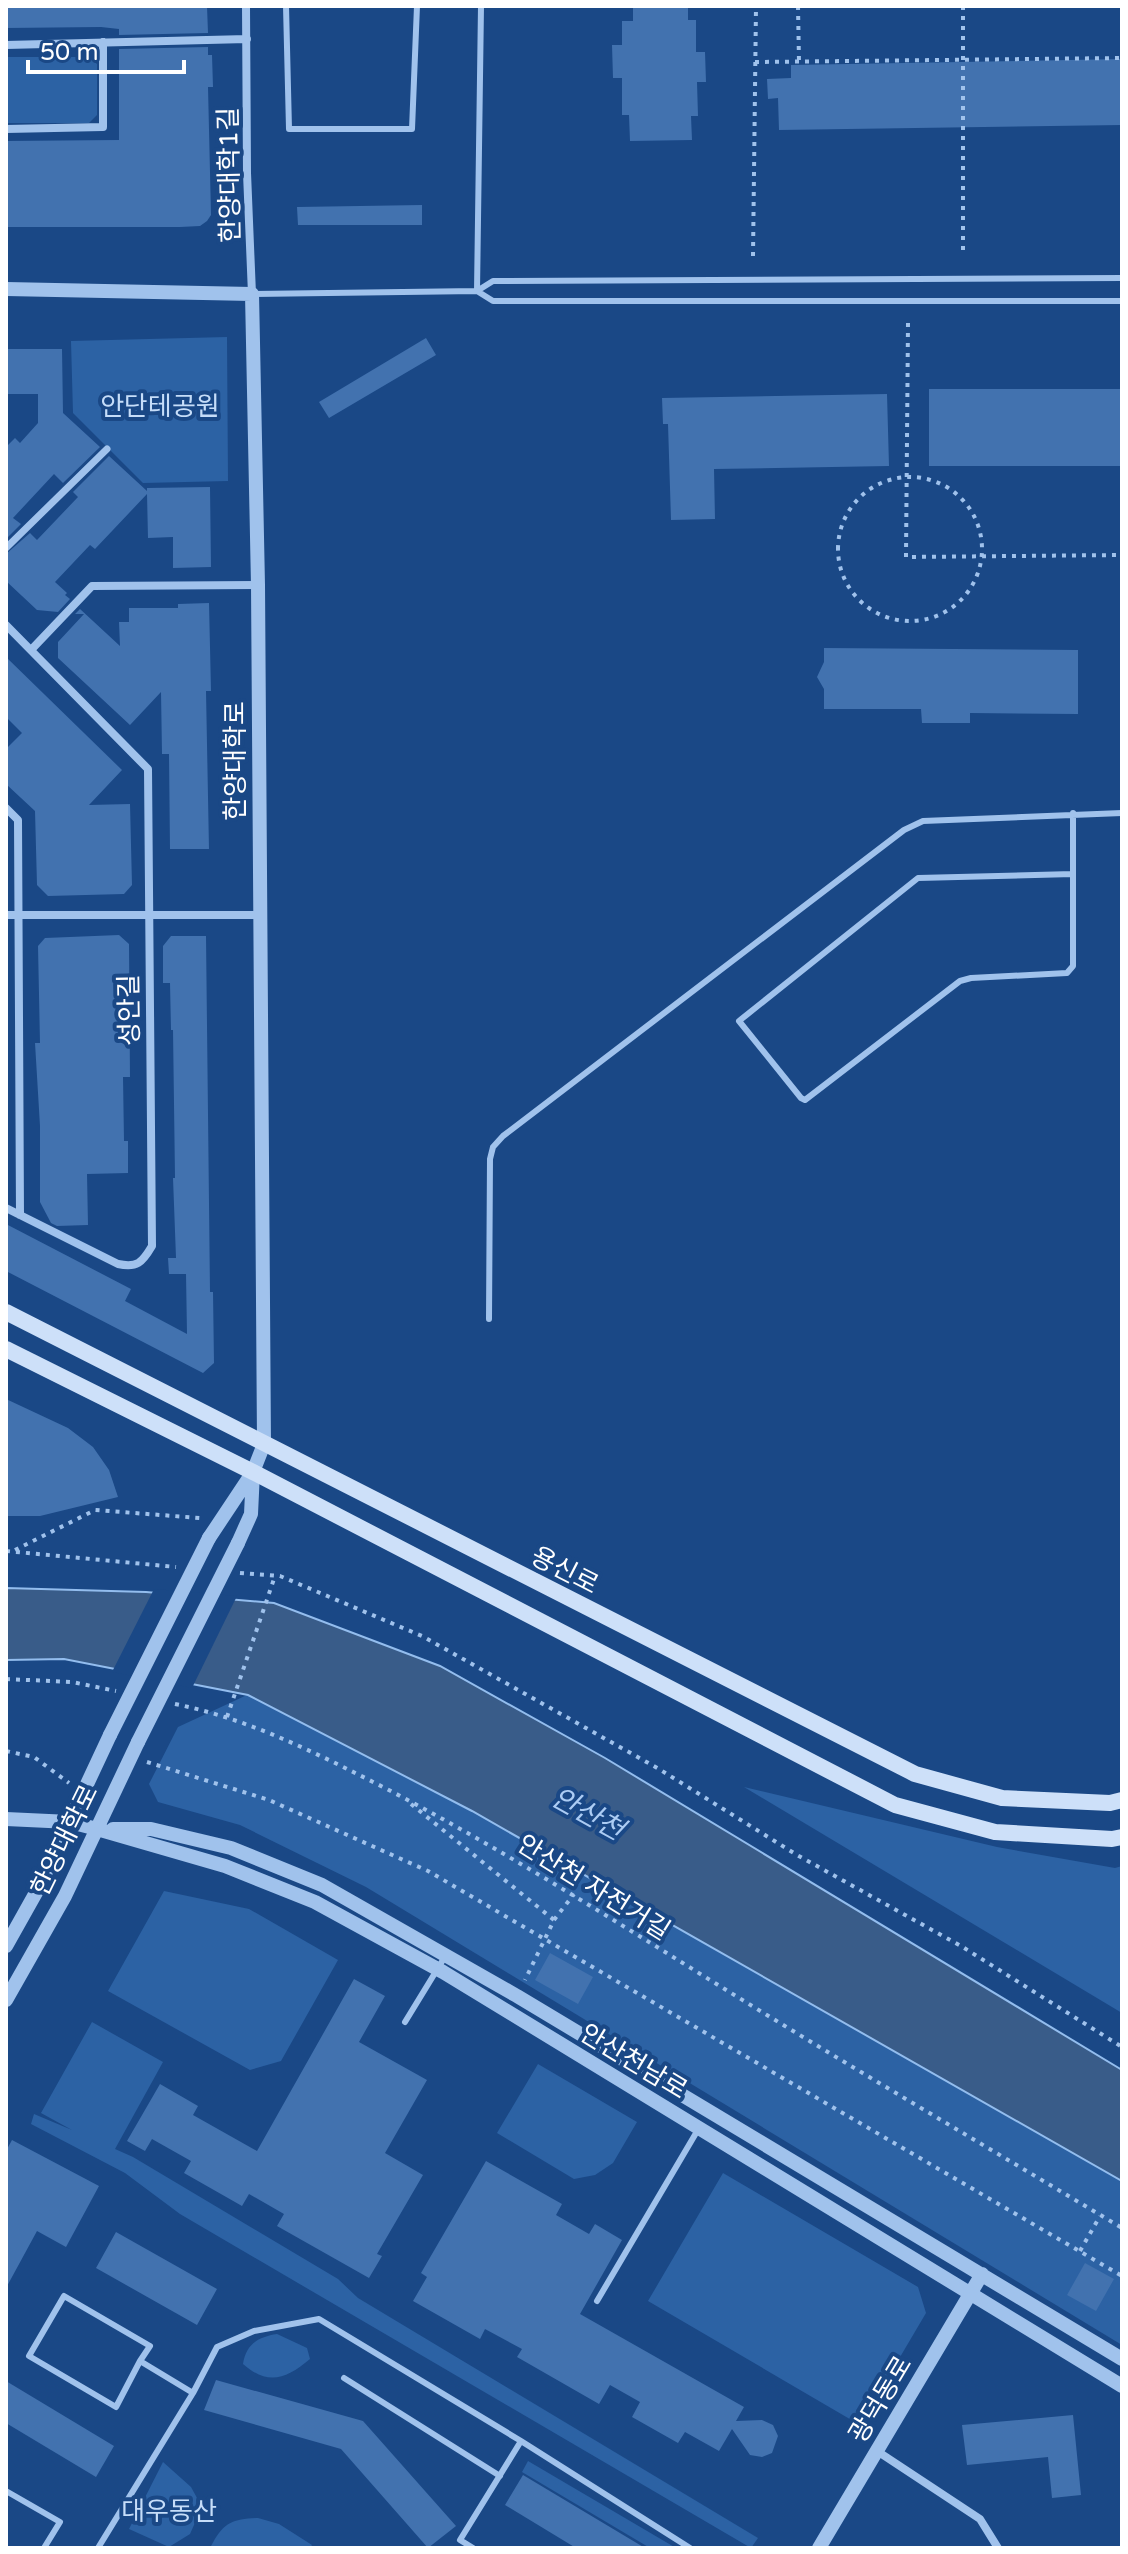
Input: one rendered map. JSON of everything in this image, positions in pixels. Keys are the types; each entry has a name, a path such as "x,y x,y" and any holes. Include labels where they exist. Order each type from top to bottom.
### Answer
{"main road":[{"name":"용신로","path":"6,1312 915,1774 1002,1798 1110,1803 1122,1800"},
{"path":"6,1349 253,1472 895,1805 995,1832 1122,1837"}],"street":[{"name":"한양대학1길","path":"246,6 247,173 252,294"},
{"path":"6,45 247,39"},
{"path":"6,129 103,127 103,42"},
{"path":"6,289 252,294"},
{"name":"한양대학로","path":"6,1946 38,1889 110,1735 209,1538 253,1472 264,1444 258,585 252,294"},
{"path":"6,548 107,449"},
{"path":"31,650 92,586 258,585"},
{"name":"성안길","path":"6,625 148,769 152,1246 143,1262 133,1267 118,1264 6,1208"},
{"path":"6,808 18,820 20,1215"},
{"path":"6,915 261,915"},
{"name":"한양대학로","path":"6,2000 65,1896 238,1543 251,1514 253,1472"},
{"name":"안산천남로","path":"6,1819 70,1822 97,1829 225,1866 315,1902 437,1969 1122,2386"},
{"name":"안산천남로","path":"97,1829 151,1829 231,1848 322,1885 517,1996 1122,2359"},
{"name":"광덕동로","path":"819,2548 982,2274"},
{"path":"877,2451 980,2519 998,2548"}],"lane":[{"path":"286,6 289,129 412,129 417,6"},
{"path":"477,291 481,6"},
{"path":"252,294 477,291 493,281 1122,278"},
{"path":"477,291 493,301 1122,301"},
{"path":"1073,813 1073,874 1073,966 1067,973 960,981 810,1098 801,1098 739,1021 918,878 1073,874"},
{"path":"489,1319 490,1159 493,1147 503,1136 904,830 923,821 1122,813"},
{"path":"405,2022 446,1955"},
{"path":"597,2301 699,2128"},
{"path":"64,2296 150,2346 140,2361 116,2407 29,2356 64,2296"},
{"path":"98,2548 193,2393 217,2347 254,2331 319,2319 690,2548"},
{"path":"140,2361 193,2393"},
{"path":"344,2378 500,2476"},
{"path":"473,2548 460,2540 521,2441"},
{"path":"6,2491 60,2522 44,2548"}],"path":[{"path":"753,256 756,6"},
{"path":"798,6 799,62"},
{"path":"963,6 963,254"},
{"path":"755,62 1122,58"},
{"path":"908,323 906,557 1122,555"},
{"path":"906,477 934,480 955,492 971,510 980,532 982,557 976,578 963,598 944,612 921,620 897,620 875,611 856,597 844,577 838,554 840,530 850,508 866,491 887,480 906,477"},
{"path":"9,1551 95,1510 220,1520"},
{"path":"9,1551 182,1567"},
{"path":"228,1572 275,1576 422,1636 659,1769 797,1855 961,1946 1122,2047"},
{"path":"227,1717 275,1576"},
{"path":"6,1679 72,1682 129,1694"},
{"name":"안산천 자전거길","path":"172,1703 227,1717 314,1752 463,1828 1122,2228"},
{"path":"6,1751 34,1757 83,1794"},
{"path":"131,1758 269,1800 428,1871 1122,2276"},
{"path":"403,1798 554,1920"},
{"path":"517,1996 554,1920 574,1894"},
{"path":"1080,2251 1100,2216"}],"green space":[{"path":"6,57 89,57 97,64 97,115 89,123 6,123"},
{"name":"안단테공원","path":"227,337 228,481 143,483 73,413 71,341"},
{"path":"247,1695 472,1811 1122,2181 1122,2345 366,1887 240,1825 158,1802 149,1784 178,1727"},
{"path":"744,1787 997,1847 1115,1868 1122,1866 1122,2013"},
{"path":"164,1891 249,1909 338,1960 281,2061 250,2070 108,1991"},
{"path":"92,2022 163,2062 115,2149 338,2279 358,2298 758,2538 751,2548 180,2214 125,2173 31,2124 34,2114 72,2130 41,2113"},
{"path":"538,2064 637,2122 613,2163 595,2175 574,2179 497,2133"},
{"path":"723,2173 918,2287 926,2313 860,2425 648,2301"},
{"path":"277,2334 307,2348 310,2359 277,2377 261,2375 243,2364 247,2351 254,2343"},
{"path":"528,2461 676,2548 650,2548 522,2472"},
{"name":"대우동산","path":"163,2462 191,2487 202,2507 190,2534 169,2547 129,2529"},
{"path":"258,2518 279,2524 312,2545 310,2548 210,2548 229,2524"}],"water":[{"name":"안산천","path":"6,1588 146,1592 274,1603 440,1666 605,1758 1122,2070 1122,2181 472,1811 248,1695 64,1659 6,1660"}],"pier":[{"path":"154,1589 237,1596 192,1688 112,1672"}],"building":[{"path":"6,6 207,6 208,33 119,35 119,29 101,27 6,28"},
{"path":"633,6 688,6 688,20 696,20 696,52 705,52 706,82 697,82 698,116 691,116 692,140 630,141 629,115 622,115 622,78 613,78 612,45 622,45 622,21 633,21"},
{"path":"208,47 208,55 212,55 213,87 208,87 211,215 207,221 200,226 180,227 6,227 6,141 119,140 119,49"},
{"path":"1122,59 1122,125 779,130 778,98 768,99 767,79 791,78 791,65"},
{"path":"422,205 422,225 298,225 297,207"},
{"path":"426,338 436,355 329,418 319,402"},
{"path":"6,349 62,349 63,413 100,447 63,483 54,474 13,518 21,524 6,539 6,447 15,438 20,443 38,423 38,394 6,394"},
{"path":"929,389 1122,389 1122,466 929,466"},
{"path":"887,394 889,466 714,469 715,519 671,520 668,424 663,424 662,398"},
{"path":"109,456 147,491 147,488 210,487 211,567 173,568 173,537 148,538 147,494 95,549 90,545 55,582 70,599 58,612 37,610 6,581 6,554 30,533 37,540 78,497 73,492"},
{"path":"209,603 211,691 206,691 209,849 170,849 169,754 162,754 161,692 130,725 58,658 58,642 84,614 75,614 80,609 120,646 119,622 129,622 129,608 178,608 178,604"},
{"path":"824,648 1078,650 1078,714 970,713 970,723 922,723 921,709 824,709 824,689 817,677 824,662"},
{"path":"6,657 122,770 89,805 130,804 132,885 124,894 48,896 37,885 35,811 6,784 6,749 22,733 6,717"},
{"path":"119,935 129,944 130,1077 123,1077 128,1173 87,1174 88,1225 57,1226 51,1223 40,1202 35,1043 40,1043 38,946 45,938"},
{"path":"171,936 206,936 210,1292 213,1292 214,1363 203,1373 6,1271 6,1224 131,1289 125,1301 187,1334 186,1274 169,1274 168,1258 176,1258 173,1030 170,983 163,983 163,946"},
{"path":"6,1399 68,1428 93,1447 109,1470 118,1497 40,1516 6,1516"},
{"path":"550,1953 593,1977 578,2004 535,1980"},
{"path":"354,1979 385,1996 359,2042 427,2080 385,2153 423,2175 377,2254 382,2256 369,2278 277,2226 284,2214 249,2194 242,2206 184,2173 191,2161 152,2139 145,2151 127,2141 160,2084 198,2106 193,2115 257,2151"},
{"path":"12,2140 99,2186 66,2247 37,2231 6,2288 6,2151"},
{"path":"486,2161 562,2204 556,2215 589,2234 595,2224 622,2240 580,2314 744,2407 736,2421 762,2420 773,2425 778,2436 772,2453 762,2457 750,2455 732,2429 719,2451 685,2432 678,2443 632,2417 640,2402 610,2385 599,2404 517,2357 522,2349 485,2329 480,2339 413,2301 427,2277 421,2273"},
{"path":"116,2232 217,2289 197,2325 96,2268"},
{"path":"1085,2263 1114,2279 1096,2311 1067,2295"},
{"path":"216,2380 363,2421 456,2526 428,2548 341,2449 204,2410"},
{"path":"6,2381 114,2446 96,2477 6,2423"},
{"path":"1073,2415 1081,2495 1052,2498 1048,2457 967,2465 962,2425"},
{"path":"523,2475 645,2548 576,2548 505,2505"}]}
